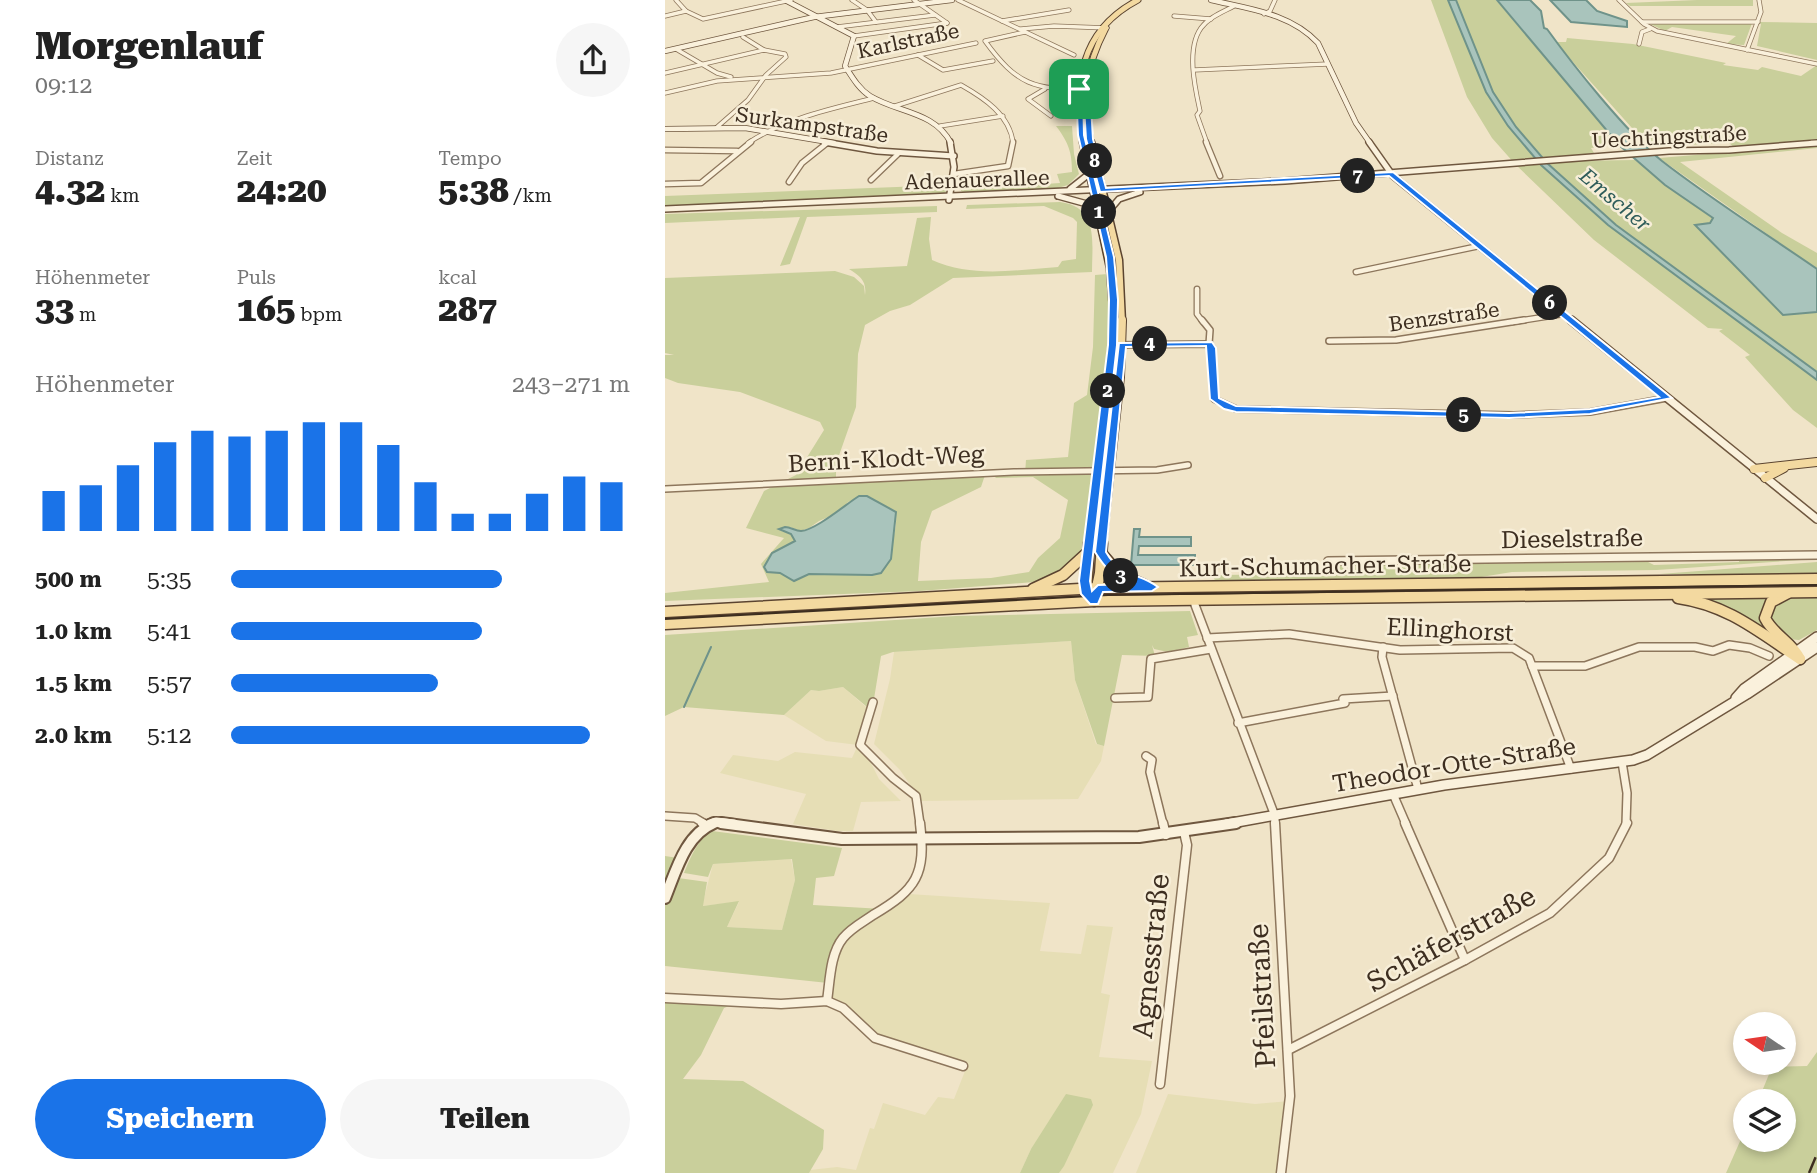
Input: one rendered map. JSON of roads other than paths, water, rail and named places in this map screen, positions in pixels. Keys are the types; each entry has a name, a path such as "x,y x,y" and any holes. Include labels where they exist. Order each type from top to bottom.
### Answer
{"main road":[{"path":"1094,601 1098,588 1109,469 1117,345 1112,272 1081,135 1079,89 1086,52 1114,14 1138,0"},
{"path":"1094,601 1085,589 1088,552 1123,307 1119,258 1090,139 1087,89 1093,55 1103,27 1146,0"},
{"path":"1754,469 1817,461"},
{"path":"1765,478 1792,464"},
{"path":"1020,593 1057,580 1077,566 1088,552"},
{"path":"1101,552 1109,566 1119,574 1152,587"},
{"name":"Kurt-Schumacher-Straße","path":"665,612 1098,588 1817,579"},
{"path":"1793,592 1771,602 1765,618 1776,635 1796,655"},
{"name":"Kurt-Schumacher-Straße","path":"665,624 1094,601 1817,592"},
{"path":"1657,593 1719,606 1796,655"}],"street":[{"path":"676,0 686,11 703,19 791,0"},
{"path":"785,0 854,36 947,23 914,0"},
{"path":"852,0 867,10 876,22"},
{"path":"665,51 814,17 955,0 1073,55"},
{"path":"1211,0 1264,14 1295,25 1312,35 1356,123 1392,175 1817,522"},
{"path":"1264,14 1270,11 1275,0"},
{"path":"1619,0 1652,29 1817,64"},
{"path":"1747,50 1761,10 1759,0"},
{"path":"1220,176 1199,125 1201,122 1197,115 1200,111 1195,70 1198,34 1211,19 1234,6"},
{"path":"1002,21 1069,9"},
{"path":"665,16 686,11"},
{"path":"837,27 935,15"},
{"path":"1174,16 1211,19"},
{"path":"1642,22 1758,22"},
{"path":"1020,29 1054,26 1103,27"},
{"path":"1639,44 1642,32 1652,29"},
{"name":"Karlstraße","path":"1025,32 985,41 1006,66 1035,86 1045,89"},
{"path":"854,36 855,40 845,59 847,70 859,87 874,98 923,116 940,126 951,139 954,156 953,198"},
{"path":"716,128 751,97 765,77 786,57 764,50 743,37"},
{"name":"Karlstraße","path":"729,79 811,76 976,43"},
{"path":"676,49 729,79"},
{"path":"665,73 764,50"},
{"path":"918,55 943,70 993,61"},
{"path":"1195,70 1328,64"},
{"path":"665,93 729,79"},
{"path":"895,106 961,85 1003,116 1011,131 1014,146 1008,166 954,177"},
{"path":"1051,116 1028,99 1045,89 1087,89"},
{"path":"665,184 703,182 737,151 765,132 814,113 874,98"},
{"path":"940,126 1003,116"},
{"name":"Surkampstraße","path":"665,129 745,128 898,154 954,156"},
{"path":"789,182 802,163 827,143"},
{"name":"Uechtingstraße","path":"1526,163 1659,151 1725,150 1817,143"},
{"path":"665,150 737,151"},
{"path":"871,180 898,154"},
{"name":"Adenauerallee","path":"1103,192 1468,171 1526,163"},
{"path":"1058,194 1079,184 1089,174"},
{"name":"Adenauerallee","path":"665,210 1140,192 1392,175"},
{"path":"1108,212 1119,199 1140,192"},
{"path":"1058,194 1098,207"},
{"path":"1356,272 1479,246"},
{"path":"1197,289 1195,310 1210,330 1214,399 1227,407 1509,415 1590,412 1667,398"},
{"name":"Benzstraße","path":"1329,341 1360,343 1401,340 1563,314"},
{"path":"1117,345 1209,344"},
{"name":"Berni-Klodt-Weg","path":"665,489 1098,469 1157,470 1188,465"},
{"name":"Dieselstraße","path":"1328,561 1817,555"},
{"name":"Pfeilstraße","path":"1195,605 1275,816 1290,1102 1281,1173"},
{"name":"Ellinghorst","path":"1207,638 1289,634 1400,650 1513,648 1524,652 1532,666 1571,769"},
{"name":"Theodor-Otte-Straße","path":"665,816 695,818 706,825 723,822 842,839 1112,838 1167,835 1418,789 1622,762 1647,755 1734,701 1817,637"},
{"path":"1532,666 1585,666 1639,647 1695,647 1713,650 1729,645 1750,648 1769,656"},
{"path":"1383,647 1382,657 1418,789"},
{"name":"Theodor-Otte-Straße","path":"1796,655 1817,647"},
{"path":"1115,698 1148,697 1151,659 1211,649"},
{"path":"1238,723 1345,703 1343,699 1393,696"},
{"path":"827,1001 834,956 842,939 857,925 895,904 911,890 920,864 922,840 916,796 893,778 860,745 873,702"},
{"path":"1146,756 1152,760 1150,772 1167,835"},
{"name":"Schäferstraße","path":"1288,1050 1551,913 1609,858 1628,821 1622,762"},
{"path":"1393,794 1465,960"},
{"path":"665,898 691,841 706,825"},
{"name":"Agnesstraße","path":"1160,1084 1187,845 1184,832"},
{"path":"665,998 781,1004 827,1001 843,1009 875,1038 963,1066"}],"water":[{"path":"1448,0 1456,0 1493,92 1516,127 1547,163 1616,225 1817,372 1817,380 1608,225 1541,165 1508,126 1486,92"},
{"path":"1497,0 1530,0 1541,11 1544,28 1600,97 1648,148 1700,189 1817,269 1817,312 1783,315 1695,225 1710,223 1713,218 1665,185 1619,145"},
{"path":"1550,0 1586,0 1597,11 1627,21 1627,27 1571,22"},
{"path":"859,496 867,496 896,512 891,559 881,573 809,574 794,581 780,573 767,572 764,567 772,553 795,541 791,534 779,529 785,527 807,530"},
{"path":"1134,529 1140,529 1139,537 1191,537 1191,546 1139,546 1138,555 1195,555 1195,565 1131,565"}],"waterway":[{"path":"684,707 711,647"}],"tram line":[{"path":"665,619 1108,595 1817,585"}],"railway":[{"path":"1809,1173 1817,1154"}],"water label":[{"name":"Emscher","path":"1615,200"}]}
